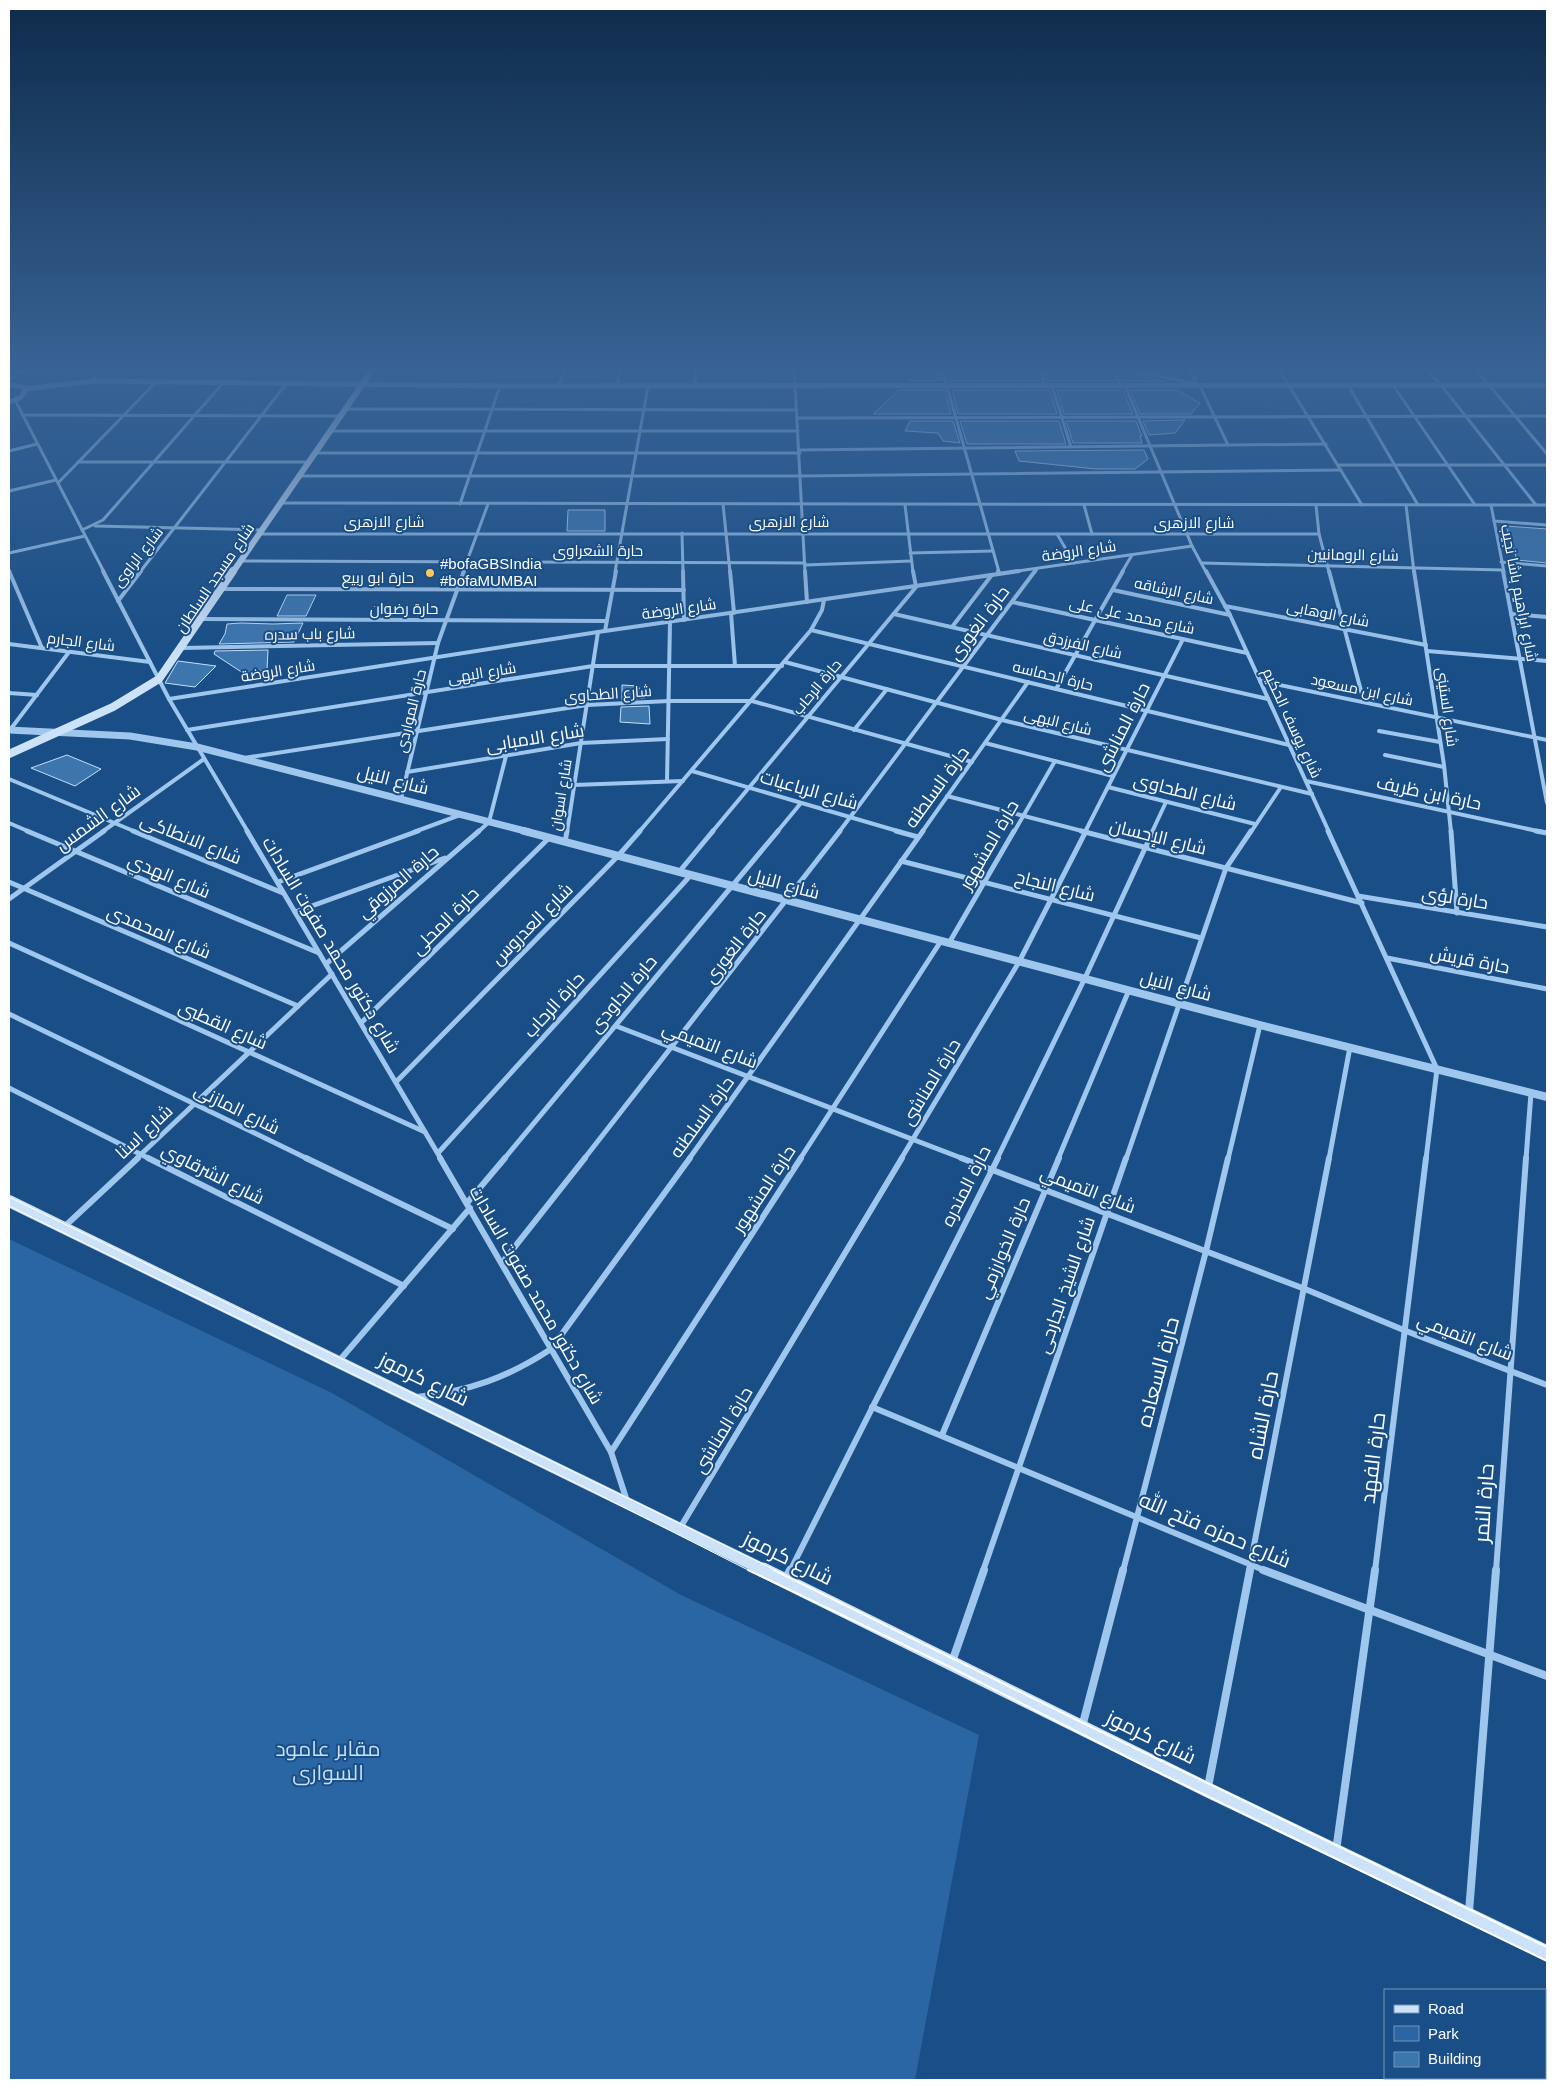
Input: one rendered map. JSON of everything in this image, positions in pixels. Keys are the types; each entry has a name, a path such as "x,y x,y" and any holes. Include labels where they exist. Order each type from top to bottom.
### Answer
{"main road":[{"name":"شارع مسجد السلطان","path":"159,679 307,463"},
{"path":"9,754 112,707 159,679"},
{"name":"شارع كرموز","path":"9,1202 627,1502 1208,1790 1547,1953"}],"street":[{"name":"شارع دكتور محمد صفوت السادات","path":"47,463 187,730 438,1153 611,1452 627,1502"},
{"path":"9,491 57,482 76,463"},
{"path":"82,530 94,526 109,514 154,463"},
{"name":"شارع الراوى","path":"118,601 225,463"},
{"path":"460,504 474,463"},
{"path":"605,631 634,463"},
{"path":"800,463 807,602"},
{"path":"968,463 999,574"},
{"name":"شارع يوسف الحكيم","path":"1157,463 1192,546 1230,615 1437,1069"},
{"path":"1338,465 1547,465"},
{"path":"1338,465 1362,505"},
{"path":"1395,465 1418,505"},
{"path":"1448,465 1474,505"},
{"path":"1504,465 1536,505"},
{"path":"299,476 801,476 1341,470"},
{"path":"280,503 1547,505"},
{"name":"حارة المواردى","path":"401,799 436,658 438,643 488,504"},
{"path":"723,504 729,562 735,666"},
{"path":"905,504 911,561 916,587"},
{"path":"1084,505 1092,534"},
{"path":"1316,505 1319,534 1364,702"},
{"name":"شارع الستينى","path":"1406,505 1412,568 1427,651 1444,766 1457,912"},
{"name":"شارع ابراهيم باشا نجيب","path":"1490,505 1547,803"},
{"path":"1494,521 1547,525"},
{"name":"شارع الازهرى","path":"94,526 261,532 478,534 1319,534"},
{"path":"682,533 684,620"},
{"path":"1057,534 1074,563"},
{"path":"9,553 85,536"},
{"name":"شارع الروضة","path":"170,699 598,632 1192,546"},
{"path":"910,553 993,551"},
{"path":"1056,689 1132,555"},
{"name":"حارة الشعراوى","path":"241,561 729,562 805,564 911,561"},
{"path":"1501,562 1547,566"},
{"name":"شارع الرومانيين","path":"1202,563 1503,570"},
{"name":"حارة الغورى","path":"502,1263 674,1047 787,901 1037,568"},
{"path":"9,570 42,648"},
{"path":"952,627 991,575"},
{"name":"حارة الرحاب","path":"679,873 916,587"},
{"name":"حارة ابو ربيع","path":"222,589 684,590"},
{"name":"شارع الرشاقه","path":"1113,590 1230,615"},
{"name":"شارع العدروس","path":"396,1082 618,856 784,664 811,630 822,610 824,600"},
{"name":"شارع محمد على على","path":"1012,602 1247,652"},
{"name":"شارع الوهابى","path":"1225,606 1426,645"},
{"name":"شارع الفرزدق","path":"894,614 1268,699"},
{"path":"1512,614 1547,617"},
{"name":"حارة رضوان","path":"202,619 606,621"},
{"path":"667,781 670,622"},
{"name":"حارة الحماسه","path":"811,630 1289,746"},
{"name":"شارع اسوان","path":"565,842 598,632"},
{"name":"حارة المناشى","path":"680,1528 1019,962 1184,639"},
{"name":"شارع باب سدره","path":"182,648 438,643"},
{"name":"شارع الجارم","path":"9,644 150,662"},
{"path":"1427,651 1547,661"},
{"path":"9,730 69,652"},
{"name":"شارع البهى","path":"187,730 593,666 784,664 841,677 1002,720 1312,794"},
{"name":"شارع ابن مسعود","path":"1260,681 1547,740"},
{"name":"حارة السلطنه","path":"414,1398 451,1394 487,1384 521,1369 551,1349 749,1076 1028,682"},
{"path":"854,730 887,689"},
{"path":"9,693 37,694"},
{"name":"شارع الطحاوى","path":"241,758 417,733 587,705 669,701 752,701 972,762"},
{"name":"شارع النيل","path":"9,730 130,736 197,747 461,814 1260,1025 1547,1097"},
{"path":"1378,731 1440,742"},
{"name":"شارع الامبابى","path":"407,772 581,743 610,740 668,740"},
{"name":"شارع الطحاوى","path":"985,743 1113,776"},
{"path":"1385,755 1444,766"},
{"path":"489,822 506,756"},
{"name":"شارع الشمس","path":"9,899 204,759"},
{"name":"حارة المشهور","path":"611,1452 834,1108 985,882 1055,761"},
{"name":"شارع الرباعيات","path":"692,771 918,837"},
{"name":"شارع الانطاكى","path":"9,779 284,893"},
{"path":"574,785 683,781"},
{"name":"حارة ابن ظريف","path":"1306,781 1547,833"},
{"name":"شارع الشيخ الجارحى","path":"952,1662 1226,868 1281,787"},
{"name":"شارع الطحاوى","path":"1108,788 1255,824"},
{"name":"شارع الإحسان","path":"947,796 1362,903"},
{"name":"حارة المندره","path":"785,1580 992,1169 1085,978 1166,802"},
{"name":"حارة الداودى","path":"339,1361 453,1229 469,1206 616,1026 801,803"},
{"path":"278,882 461,814"},
{"name":"حارة المرزوقي","path":"326,964 489,822"},
{"name":"شارع الهدي","path":"9,823 320,954"},
{"name":"حارة المحلى","path":"361,1023 549,838"},
{"path":"295,912 448,857"},
{"name":"شارع النجاح","path":"901,861 1201,938"},
{"name":"حارة الرحاب","path":"438,1153 690,876"},
{"name":"شارع المحمدى","path":"9,882 298,1006"},
{"name":"حارة لؤى","path":"1358,896 1547,927"},
{"name":"شارع القطبى","path":"9,943 425,1132"},
{"name":"حارة قريش","path":"1386,958 1547,989"},
{"name":"شارع اسنا","path":"63,1228 332,974"},
{"name":"حارة الخوارزمي","path":"942,1435 1129,990"},
{"name":"شارع المازنى","path":"9,1014 453,1229"},
{"name":"حارة السعاده","path":"1082,1727 1206,1251 1260,1025"},
{"name":"شارع التميمي","path":"616,1026 1305,1288 1406,1331 1547,1385"},
{"name":"حارة الشاه","path":"1208,1790 1350,1047"},
{"name":"حارة الفهد","path":"1336,1851 1370,1610 1437,1069"},
{"name":"شارع الشرقاوي","path":"9,1088 404,1286"},
{"name":"حارة النمر","path":"1468,1915 1490,1654 1531,1093"},
{"name":"شارع حمزه فتح الله","path":"872,1406 1251,1565 1547,1676"}],"green space":[{"name":"مقابر عامود السوارى","path":"9,1239 332,1393 681,1595 979,1735 915,2080 9,2080"}],"building":[{"path":"1043,463 1142,463 1135,469 1096,469"},
{"path":"568,510 605,510 605,531 567,531"},
{"path":"1506,526 1547,529 1547,563 1517,560"},
{"path":"287,595 316,595 306,616 277,616"},
{"path":"303,623 294,642 219,644 225,634 227,624"},
{"path":"268,650 267,670 243,673 214,654 215,651"},
{"path":"178,661 216,666 195,687 165,683"},
{"path":"622,685 638,686 645,698 622,700"},
{"path":"649,706 650,724 620,722 621,707"},
{"path":"67,755 101,769 75,786 31,768"}],"tram line":[{"path":"9,1197 777,1571"},
{"path":"9,1206 586,1488 748,1570"},
{"path":"748,1570 950,1667 1135,1761 1547,1961"},
{"path":"774,1570 1083,1723 1547,1947"}],"place":[{"name":"#bofaGBSIndia #bofaMUMBAI","path":"430,573"}]}
